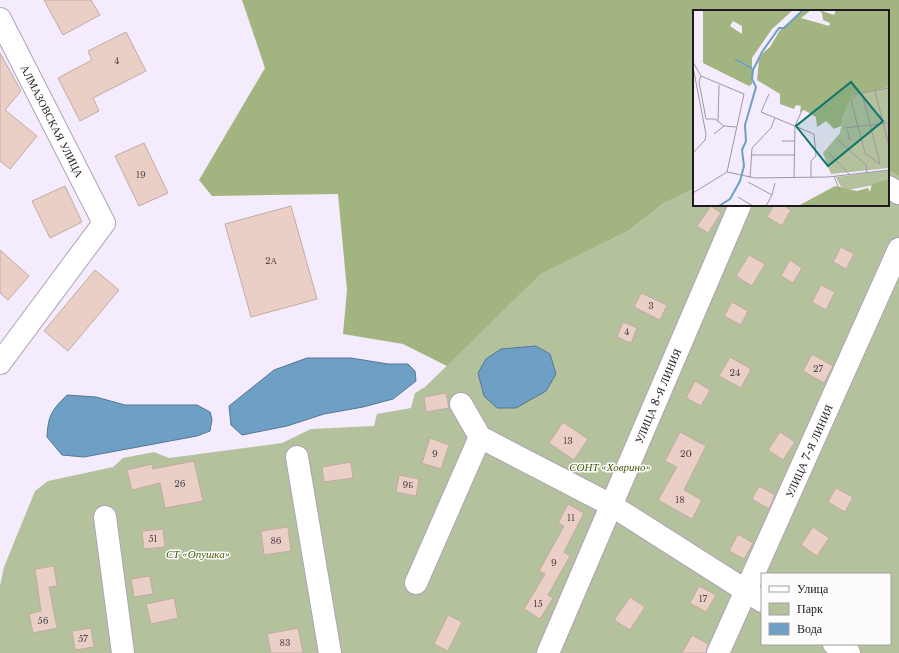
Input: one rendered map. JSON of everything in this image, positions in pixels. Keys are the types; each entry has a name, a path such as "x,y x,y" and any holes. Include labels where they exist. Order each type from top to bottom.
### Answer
{"street":[{"name":"АЛМАЗОВСКАЯ УЛИЦА","path":"0,19 104,223 0,363"},
{"path":"889,188 899,193"},
{"name":"УЛИЦА 8-Я ЛИНИЯ","path":"548,653 740,206"},
{"name":"УЛИЦА 7-Я ЛИНИЯ","path":"764,573 899,250"},
{"path":"461,404 480,437 611,505 754,596"},
{"path":"416,583 480,437"},
{"path":"297,457 330,653"},
{"path":"105,517 123,653"},
{"name":"УЛИЦА 7-Я ЛИНИЯ","path":"718,653 754,596 761,579"},
{"path":"836,645 849,653"}],"green space":[{"path":"242,0 899,0 899,176 889,171 889,10 693,10 693,189 664,203 628,231 541,274 447,366 403,344 343,334 347,290 338,194 212,196 199,180 265,68"},
{"name":"СОНТ «Ховрино»","path":"889,171 899,176 899,653 0,653 0,586 4,567 35,491 48,481 113,467 123,458 154,452 169,458 282,443 311,429 374,426 377,414 411,408 415,393 425,387 541,274 628,231 664,203 693,189 693,206 889,206"}],"water":[{"path":"536,346 550,354 556,374 546,391 516,408 497,408 484,396 478,373 486,359 501,349"},
{"path":"307,358 351,358 388,364 408,364 415,371 416,381 393,399 363,407 324,414 287,426 242,435 231,425 229,406 274,370"},
{"path":"67,395 96,397 125,405 197,405 210,412 212,419 210,431 197,436 84,457 62,455 47,437 48,423 54,409"}],"building":[{"path":"44,0 91,0 100,15 63,35"},
{"path":"126,32 146,71 93,98 99,111 80,121 58,78 92,60 88,51"},
{"path":"0,53 21,91 5,110 37,136 10,169 0,161"},
{"path":"144,143 168,193 139,206 115,156"},
{"path":"65,186 82,222 50,238 32,201"},
{"path":"291,206 317,299 251,317 225,224"},
{"path":"711,206 721,213 708,233 697,226"},
{"path":"773,206 784,206 791,210 782,226 767,217"},
{"path":"841,247 854,254 846,269 833,262"},
{"path":"0,250 29,276 8,300 0,293"},
{"path":"749,255 765,264 752,286 736,276"},
{"path":"790,260 802,268 793,283 781,276"},
{"path":"95,270 119,290 68,351 44,331"},
{"path":"821,285 835,292 826,310 812,302"},
{"path":"641,293 667,305 660,320 634,307"},
{"path":"732,302 748,311 741,325 724,316"},
{"path":"623,322 637,328 631,343 617,337"},
{"path":"812,354 833,366 824,383 803,371"},
{"path":"730,357 751,369 741,388 719,376"},
{"path":"695,381 710,390 701,406 686,398"},
{"path":"446,393 449,408 426,412 424,397"},
{"path":"563,422 588,439 574,460 549,443"},
{"path":"680,432 706,446 684,490 702,500 692,519 658,500 677,467 665,461"},
{"path":"780,432 795,442 783,460 768,450"},
{"path":"430,438 449,445 441,469 422,463"},
{"path":"194,461 203,501 165,508 160,483 132,490 127,470 152,464 153,469"},
{"path":"351,462 353,478 324,482 322,467"},
{"path":"399,475 419,479 416,496 396,492"},
{"path":"759,486 775,495 769,509 752,499"},
{"path":"836,488 853,497 845,512 828,502"},
{"path":"568,504 584,513 564,552 570,556 548,595 553,598 540,619 524,609 545,574 539,571 564,526 558,523"},
{"path":"288,527 291,551 264,555 261,531"},
{"path":"813,527 829,538 817,556 801,545"},
{"path":"163,529 165,547 144,549 142,531"},
{"path":"738,534 753,543 744,559 729,551"},
{"path":"54,566 57,586 49,587 57,628 33,633 29,614 41,611 35,569"},
{"path":"150,576 153,594 134,597 131,579"},
{"path":"699,586 716,595 706,612 690,603"},
{"path":"630,597 645,607 630,630 614,620"},
{"path":"174,598 178,618 151,624 146,604"},
{"path":"448,615 462,622 448,651 434,644"},
{"path":"91,628 94,647 75,650 72,631"},
{"path":"298,628 303,653 271,653 267,634"},
{"path":"692,635 708,644 706,653 682,653"}],"park label":[{"name":"СТ «Опушка»","path":"198,554"}]}
